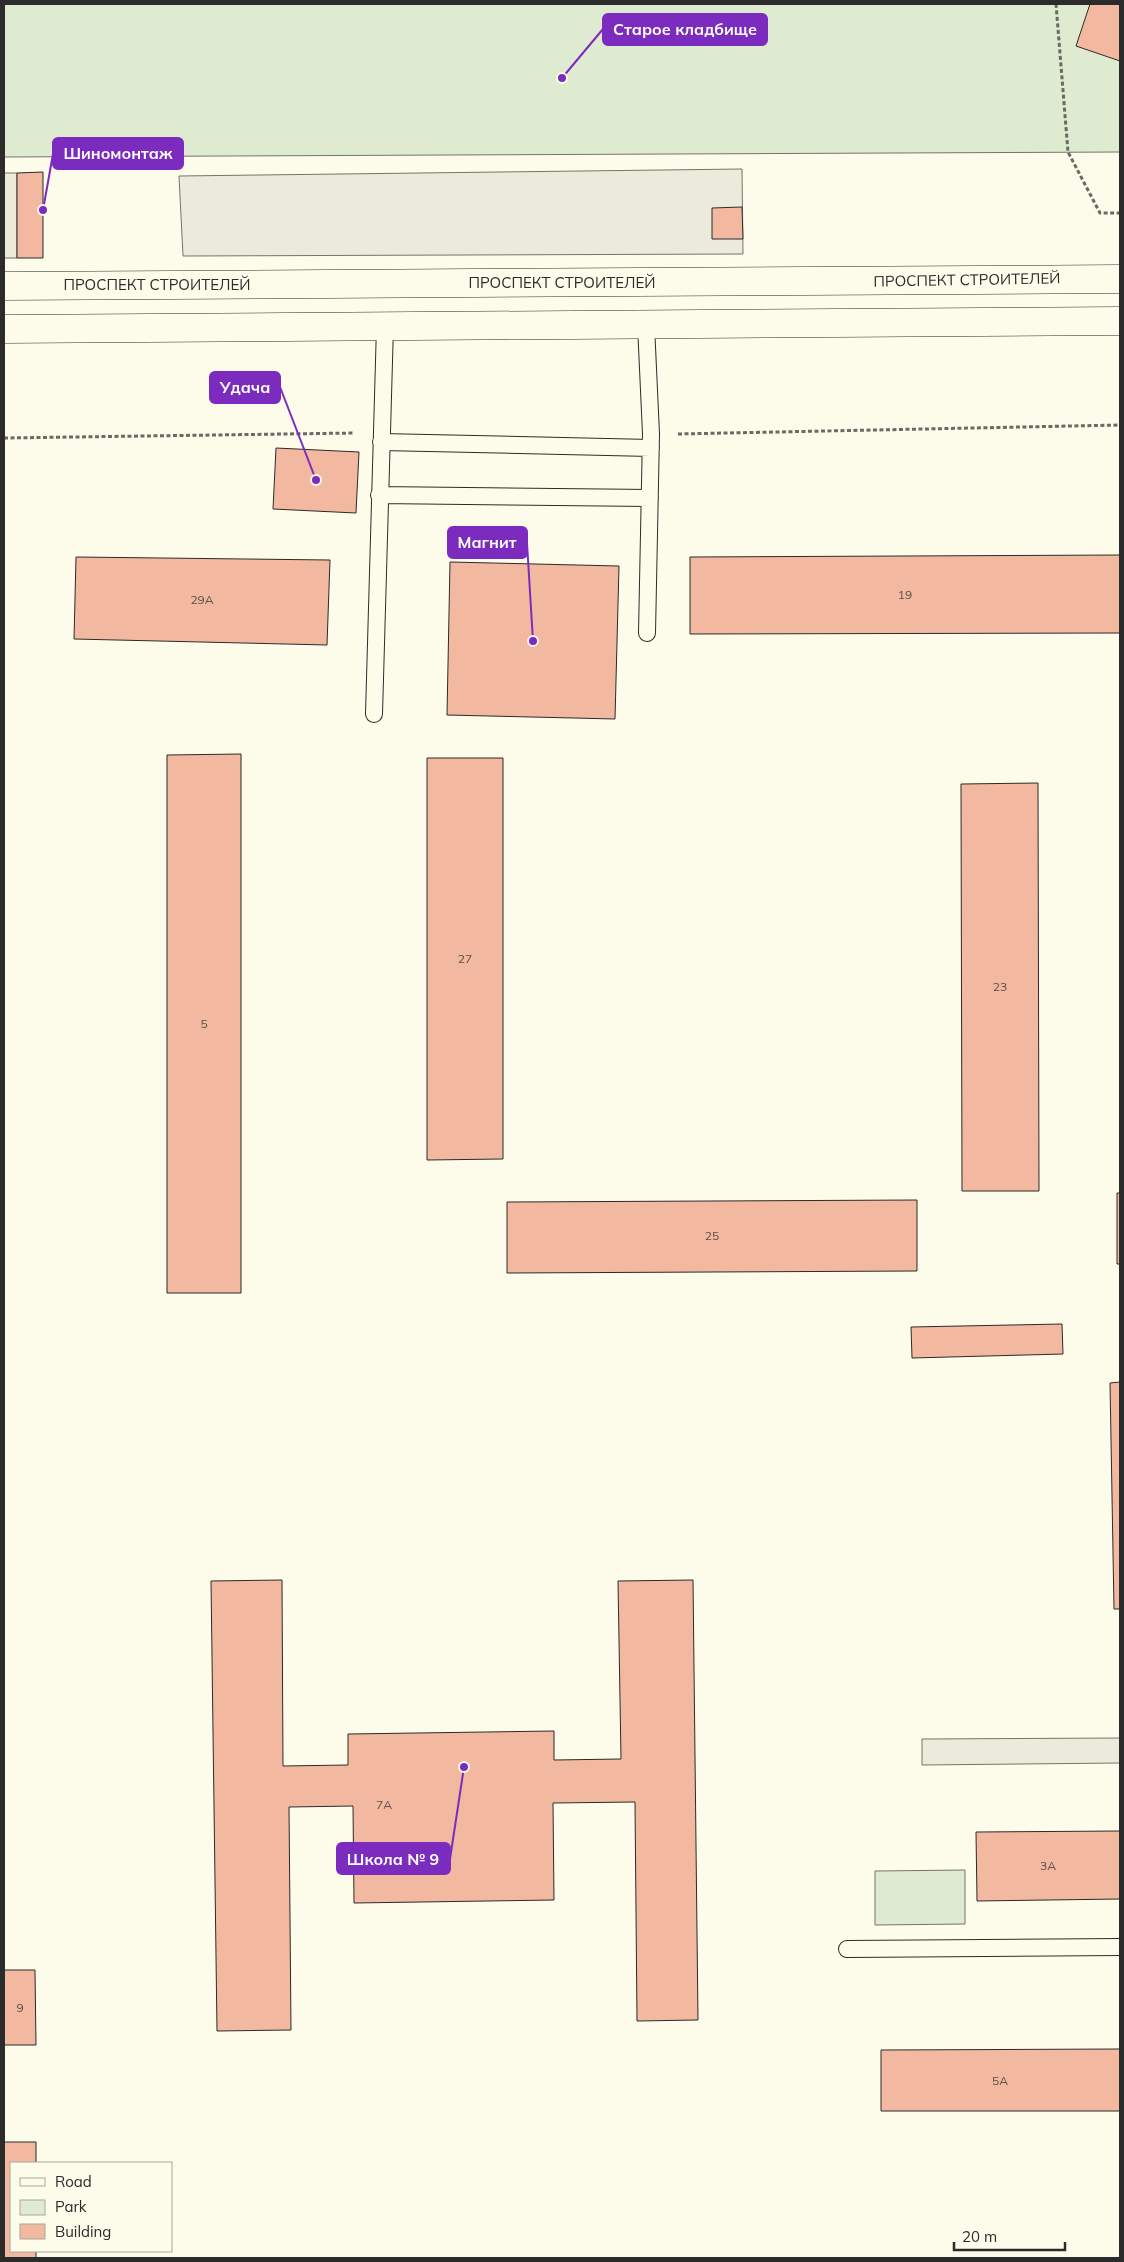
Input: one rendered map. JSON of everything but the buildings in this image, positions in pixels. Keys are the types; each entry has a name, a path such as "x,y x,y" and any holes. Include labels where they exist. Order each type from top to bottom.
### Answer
{"main road":[{"name":"ПРОСПЕКТ СТРОИТЕЛЕЙ","path":"4,286 1120,278"},
{"path":"4,329 1120,321"}],"lane":[{"path":"646,325 651,448 647,633"},
{"path":"374,714 385,326"},
{"path":"381,442 651,448"},
{"path":"379,495 650,498"},
{"path":"847,1949 1120,1947"}],"path":[{"path":"1056,4 1068,152 1100,213 1120,213"}],"green space":[{"path":"4,4 1120,4 1120,152 4,157"},
{"path":"965,1870 965,1924 875,1925 875,1871"}],"shaded area":[{"path":"742,169 743,254 183,256 179,176"},
{"path":"4,173 17,173 17,258 4,258"},
{"path":"1120,1738 1120,1763 922,1765 922,1739"}],"place":[{"name":"Старое кладбище","path":"562,78"},
{"name":"Шиномонтаж","path":"43,210"},
{"name":"Удача","path":"316,480"},
{"name":"Магнит","path":"533,641"},
{"name":"Школа № 9","path":"464,1767"}]}
